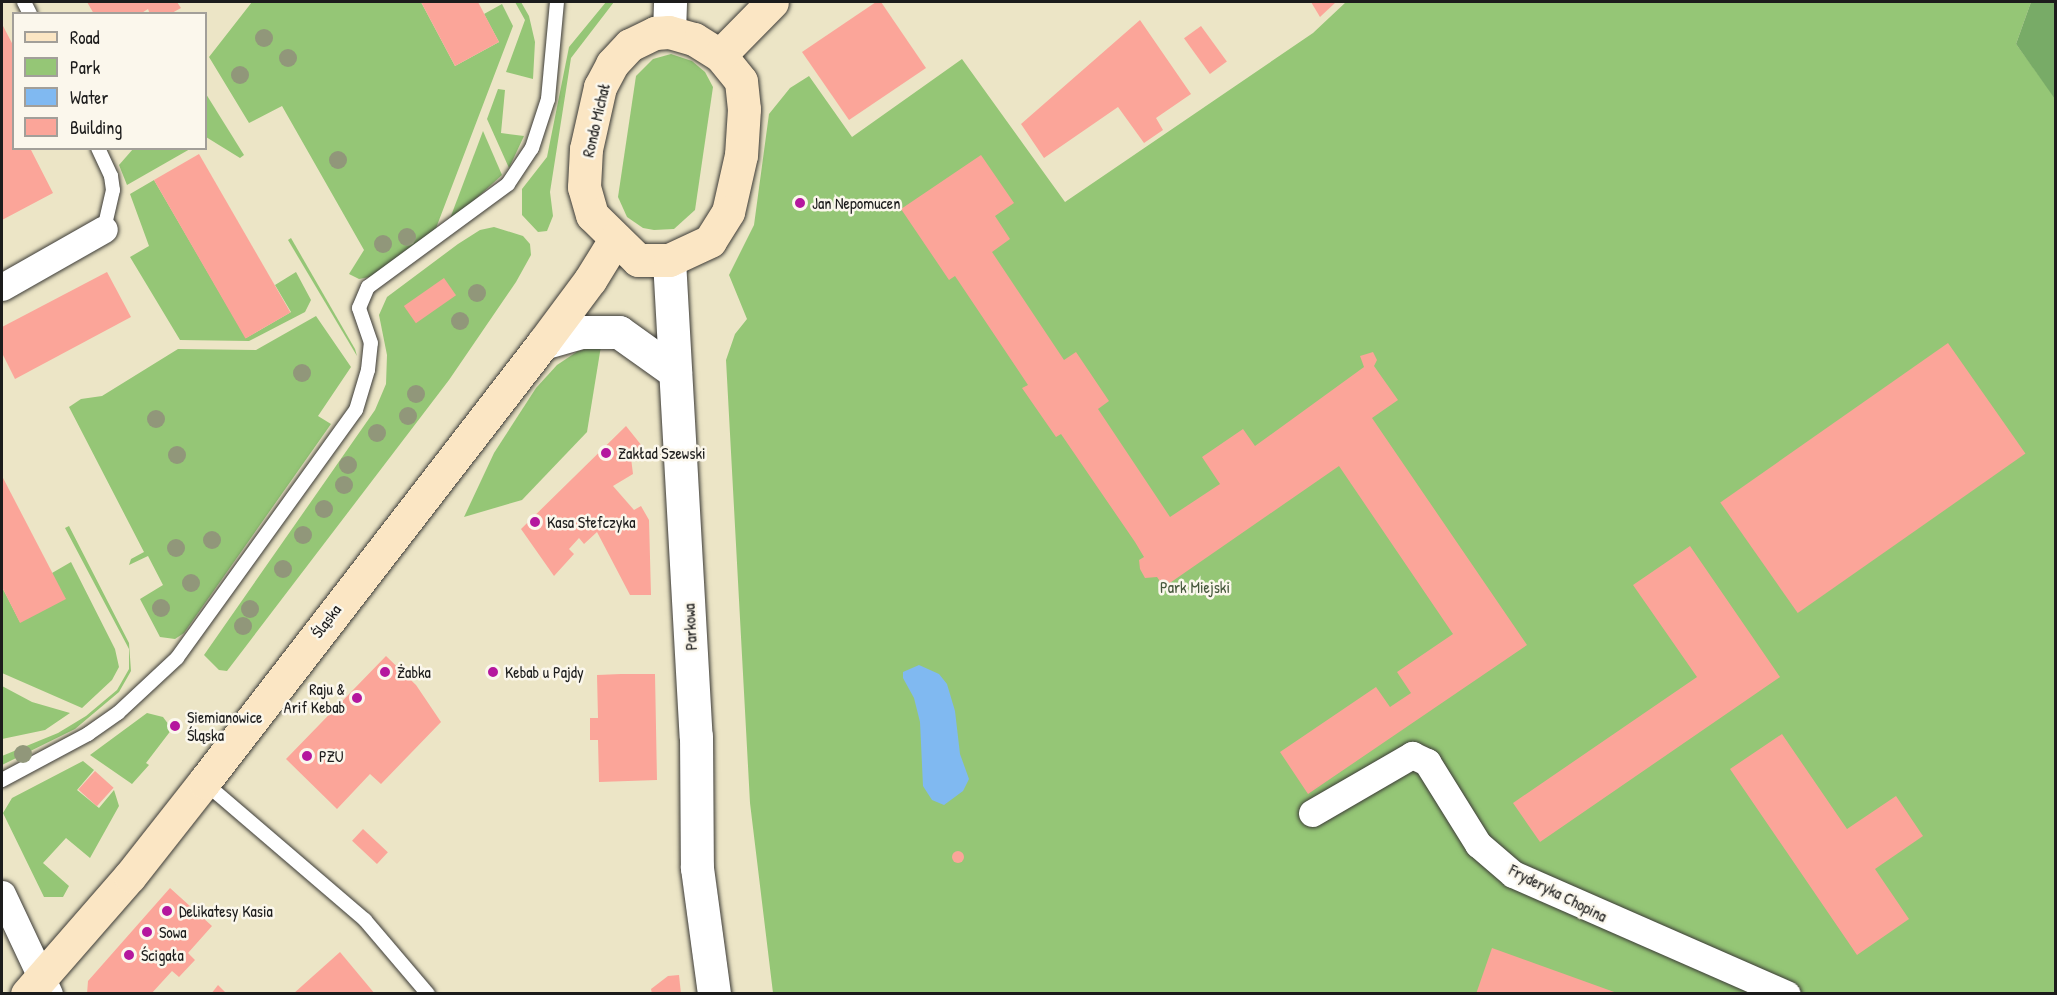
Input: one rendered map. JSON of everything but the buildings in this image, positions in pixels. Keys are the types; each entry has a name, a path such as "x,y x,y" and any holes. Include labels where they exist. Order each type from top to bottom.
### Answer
{"main road":[{"path":"720,55 772,2"},
{"name":"Rondo Michał","path":"669,17 694,39 720,55 741,81 744,109 741,155 728,212 710,241 669,260 638,261 614,241 592,216 584,187 586,149 600,87 612,64 630,45 655,33 669,17"},
{"name":"Śląska","path":"39,988 204,782 543,343 590,280 614,241"}],"street":[{"path":"2,287 104,229"},
{"name":"Parkowa","path":"669,260 696,736 697,868 714,993"},
{"path":"543,343 581,332 619,332 675,372"},
{"name":"Fryderyka Chopina","path":"1312,813 1412,755 1427,762 1478,844 1513,874 1786,993"},
{"path":"2,894 39,988"}],"lane":[{"path":"2,780 88,734 118,713 177,658 356,410 368,370 371,343 359,308 368,287 508,184 532,148 548,99 557,2"},
{"path":"99,150 111,176 113,190 104,229"},
{"path":"204,782 365,920 429,993"}],"green space":[{"path":"252,2 421,2 455,66 499,42 484,14 502,4 513,26 433,236 375,276 359,279 349,274 364,250 282,106 249,123 209,57"},
{"path":"515,2 521,2 529,16 535,42 533,79 506,72 525,20"},
{"path":"606,2 614,2 571,58 550,192 553,216 547,231 538,232 522,215 522,189 547,157 569,47"},
{"name":"Park Miejski","path":"1346,2 2031,2 2016,44 2056,99 2055,993 773,993 750,803 726,360 735,334 747,319 729,275 754,225 769,114 790,88 809,76 852,137 962,59 1065,202 1313,33"},
{"path":"2031,2 2055,2 2055,99 2016,44"},
{"path":"671,54 692,61 705,72 713,87 695,210 674,229 654,230 643,228 627,217 618,197 636,76 653,59"},
{"path":"498,89 505,90 501,133 524,136 509,168 487,119"},
{"path":"207,96 244,155 240,158 207,138"},
{"path":"483,131 502,175 448,224"},
{"path":"132,150 188,150 127,185 119,165"},
{"path":"154,180 246,338 291,312 275,285 296,272 311,300 305,312 249,341 180,340 130,257 149,246 130,194"},
{"path":"494,227 523,236 530,244 531,255 516,282 449,380 227,671 219,670 204,655 375,410 386,384 387,355 379,315 387,297 458,244 480,230"},
{"path":"291,238 355,349 357,356 288,240"},
{"path":"316,316 351,367 318,416 331,424 184,633 175,639 160,637 140,599 163,585 148,556 129,565 131,559 144,552 69,407 81,399 102,396 178,349 256,350"},
{"path":"601,346 587,432 522,500 464,517 494,453 536,388 557,365 578,351"},
{"path":"69,526 129,643 131,671 119,692 75,729 2,765 2,756 58,733 86,716 117,690 129,669 129,649 65,528"},
{"path":"71,562 115,649 119,667 112,680 82,708 2,673 2,587 20,622 52,573"},
{"path":"2,686 32,702 70,713 45,730 2,739"},
{"path":"147,713 163,717 172,729 146,763 149,765 132,784 90,755"},
{"path":"83,761 94,770 77,790 99,808 114,790 119,806 90,858 66,838 43,863 69,886 63,897 44,897 3,813 12,798"}],"water":[{"path":"919,665 939,674 947,684 955,711 960,754 969,779 963,791 944,805 932,800 923,786 920,722 914,698 903,678 903,672"}],"place":[{"name":"Jan Nepomucen","path":"800,203"},
{"name":"Zakład Szewski","path":"606,453"},
{"name":"Kasa Stefczyka","path":"535,522"},
{"name":"Żabka","path":"385,672"},
{"name":"Kebab u Pajdy","path":"493,672"},
{"name":"Raju & Arif Kebab","path":"357,698"},
{"name":"Siemianowice Śląska","path":"175,726"},
{"name":"PZU","path":"307,756"},
{"name":"Delikatesy Kasia","path":"167,911"},
{"name":"Sowa","path":"147,932"},
{"name":"Ścigała","path":"129,955"}]}
